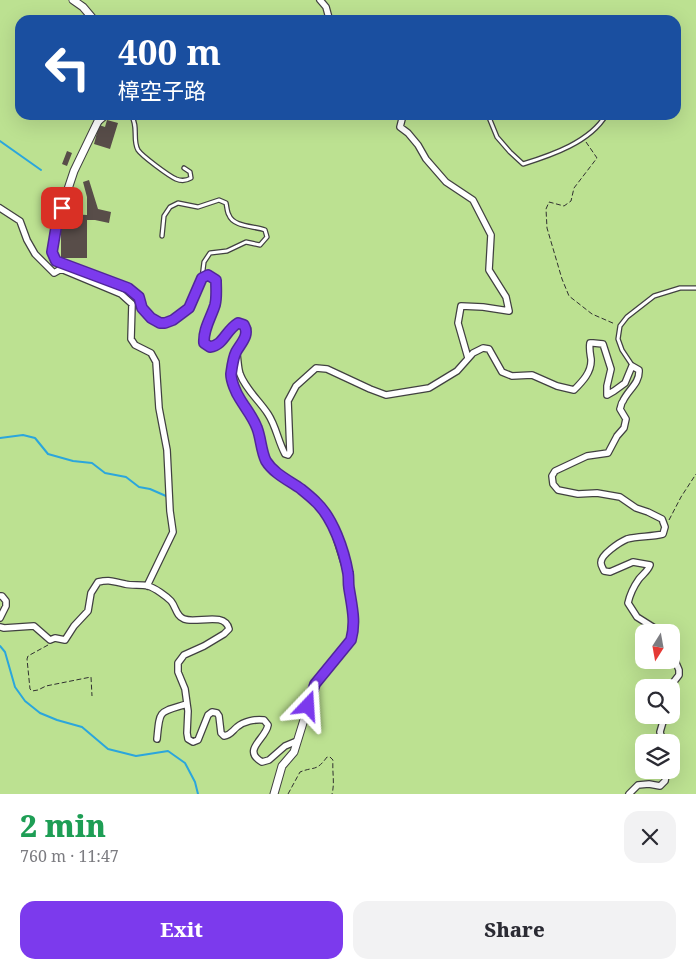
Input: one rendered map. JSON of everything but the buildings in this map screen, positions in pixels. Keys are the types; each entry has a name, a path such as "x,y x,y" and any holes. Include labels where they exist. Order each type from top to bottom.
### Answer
{"street":[{"path":"73,0 90,15"},
{"path":"320,0 326,7 329,15"},
{"path":"99,120 74,171 56,228 52,252 56,261 62,267 121,294 132,304 131,339 135,345 151,353 156,362 158,408 167,450 173,532 147,586"},
{"path":"402,120 400,127 408,133 426,159 446,182 472,200 491,235 489,270 506,297 509,310 461,306 458,323 468,358"},
{"path":"0,208 20,221 35,254 47,267 54,273 62,267"},
{"path":"62,267 128,288 139,297 142,308 151,318 160,323 173,320 189,308 202,278 208,275 216,280 215,303 204,335 204,343 210,347 216,346 231,327 238,323 244,325 247,329 246,335 236,352 231,376 239,398 251,415 258,430 266,461 277,473 303,490 317,503 327,515 335,532 348,574 354,619 353,633 351,640 315,684 294,752 282,766 274,794"},
{"path":"236,352 240,374 250,392 268,413 281,447 285,454 288,455 290,452 288,401 296,386 316,368 327,369 386,395 430,388 457,370 473,353 483,348 489,349 502,372 512,376 532,375 557,386 574,390 590,370 590,343 603,344 610,369 607,396 625,383 632,366 639,370 640,376 623,400 620,409 626,419 624,428 617,436 608,453 587,456 555,471 552,476 552,484 558,490 578,494 597,493 620,497 636,508 662,519 665,527 663,534 626,540 606,553 602,558 601,564 604,571 610,572 633,562 650,565 649,569 630,593 628,603 637,617 648,624"},
{"path":"0,627 34,626 50,640 55,638 65,640 74,626 88,611 91,592 98,582 108,580 147,586 172,602 178,616 184,620 209,619 225,621 228,624 229,629 224,634 184,655 178,662 178,672 185,689 188,711 188,739 193,742 198,740 208,716 212,712 217,713 219,716 221,733 224,736 229,735 238,726 246,722 258,719 264,720 268,725 268,729 255,745 254,752 257,759 262,762 269,760 286,746 297,741"},
{"path":"0,596 6,601 6,606 0,618"},
{"path":"157,739 160,716 164,711 186,704"},
{"path":"629,794 638,785 660,786 665,779"}],"lane":[{"path":"96,126 103,120"},
{"path":"134,120 136,124 136,145 142,155 177,180 191,178 190,172 184,168"},
{"path":"490,120 497,137 523,164 549,156 569,146 589,134 603,120"},
{"path":"162,236 164,216 170,206 178,203 198,207 218,200 226,203 232,220 251,228 265,230 267,237 260,245 246,242 227,251 210,253 204,262 202,278"},
{"path":"632,366 622,350 618,339 620,326 627,317 654,296 680,288 696,288"}],"path":[{"path":"586,142 597,158 574,188 571,202 564,206 549,202 546,209 547,228 562,280 569,296 592,314 620,326"},
{"path":"664,529 696,474"},
{"path":"50,640 47,646 28,656 30,689 32,691 38,690 46,686 91,677 92,696"},
{"path":"288,794 300,772 317,768 327,757 333,760 334,786 332,794"}],"green space":[{"path":"0,0 696,0 696,794 0,794"}],"waterway":[{"path":"0,141 41,170"},
{"path":"0,438 23,435 35,438 48,454 73,461 92,463 105,473 126,477 139,487 150,489 166,496"},
{"path":"0,646 5,652 15,687 25,701 40,713 82,727 108,749 136,756 168,751 185,763 195,782 198,794"}],"route":[{"path":"62,208 52,252 56,261 128,288 139,297 142,308 151,318 160,323 173,320 189,308 202,278 208,275 216,280 216,293 215,303 204,335 204,343 210,347 216,346 231,327 238,323 244,325 247,329 241,346 236,352 231,376 239,398 251,415 258,430 266,461 277,473 303,490 327,515 344,557 348,574 354,619 351,640 315,684 308,706"}]}
